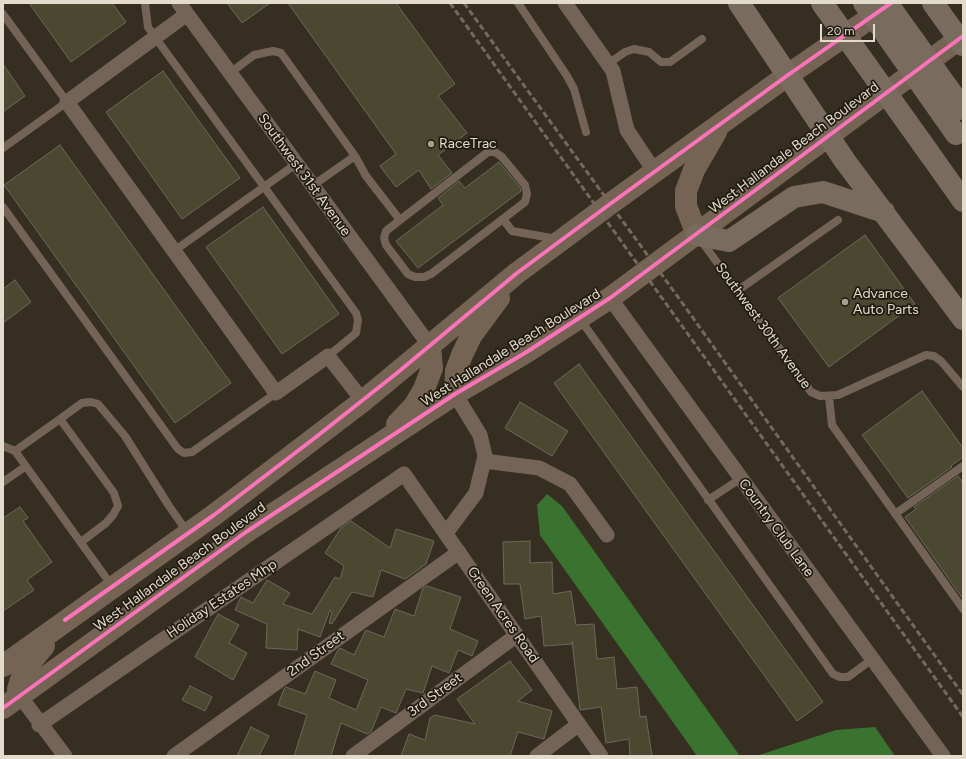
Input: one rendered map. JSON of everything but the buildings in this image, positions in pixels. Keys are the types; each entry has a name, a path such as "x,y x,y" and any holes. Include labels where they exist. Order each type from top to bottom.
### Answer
{"highway":[{"path":"739,3 828,136 963,319"},
{"path":"822,3 963,201"},
{"path":"864,3 960,139"},
{"path":"887,3 963,109"},
{"path":"933,3 963,45"},
{"path":"697,236 729,241 794,197 823,192 884,212"}],"main road":[{"name":"West Hallandale Beach Boulevard","path":"3,666 188,533 363,401 517,273 788,75 891,3"},
{"name":"West Hallandale Beach Boulevard","path":"11,702 246,532 455,394 525,353 610,298 697,236 828,136 963,36"},
{"path":"697,236 686,206 686,191 694,170 719,125"},
{"path":"455,394 456,371 471,336 517,273"},
{"path":"377,446 414,406 424,389 432,368 430,346"},
{"path":"11,702 18,689 24,670 65,620"}],"street":[{"path":"565,3 613,70 627,130 655,172"},
{"path":"183,8 155,38 67,102 276,393 328,356 363,401"},
{"name":"Southwest 31st Avenue","path":"183,8 430,346"},
{"name":"Country Club Lane","path":"610,298 871,660 943,756"},
{"path":"446,533 476,493 485,456 480,435 455,394"},
{"path":"484,461 539,468 570,484 607,535"},
{"name":"Green Acres Road","path":"404,474 601,756"},
{"name":"Holiday Estates Mhp","path":"39,725 404,474"},
{"name":"2nd Street","path":"174,756 459,552"},
{"name":"3rd Street","path":"352,756 517,635"},
{"path":"11,702 39,725 65,756"},
{"path":"537,756 579,724"}],"lane":[{"path":"145,3 148,27 155,38 356,313 358,320 356,333 328,356"},
{"path":"518,3 567,76 574,90 586,132"},
{"path":"3,14 67,102 3,148"},
{"path":"608,64 625,52 634,49 648,52 661,62 670,62 702,39"},
{"path":"230,73 254,55 273,51 281,53 355,156 366,176 400,220"},
{"path":"488,152 495,152 502,157 525,185 527,194 525,202 432,274 424,277 408,274 386,245 384,238 386,231 400,220 488,152"},
{"path":"312,186 355,156"},
{"path":"174,251 296,164"},
{"path":"3,207 178,449 184,453 192,452 276,393"},
{"path":"503,219 512,231 562,240"},
{"path":"738,291 838,220"},
{"name":"Southwest 30th Avenue","path":"697,236 811,392 829,397 838,395 926,355 934,356 941,361 963,387"},
{"path":"580,318 708,500 834,674 840,677 848,676 871,660"},
{"path":"829,397 832,425 963,609"},
{"path":"15,452 82,403 91,402 98,404 119,427 188,533"},
{"path":"60,419 114,493 118,506 106,523 81,542"},
{"path":"3,446 15,452 26,466 113,587"},
{"path":"3,482 26,466"},
{"path":"895,514 963,466"},
{"path":"708,500 740,479"}],"shaded area":[{"path":"547,494 562,506 740,756 697,756 540,535 537,505"},
{"path":"875,727 895,756 756,756 836,730"}],"railway":[{"path":"450,3 963,717"},
{"path":"464,3 678,297 963,695"}],"cycle path":[{"path":"65,620 214,515 316,437 397,373 517,273 788,75 891,3"},
{"path":"3,708 246,532 455,394 525,353 610,298 963,36"}],"place":[{"name":"RaceTrac","path":"431,144"},
{"name":"Advance Auto Parts","path":"845,302"}]}
